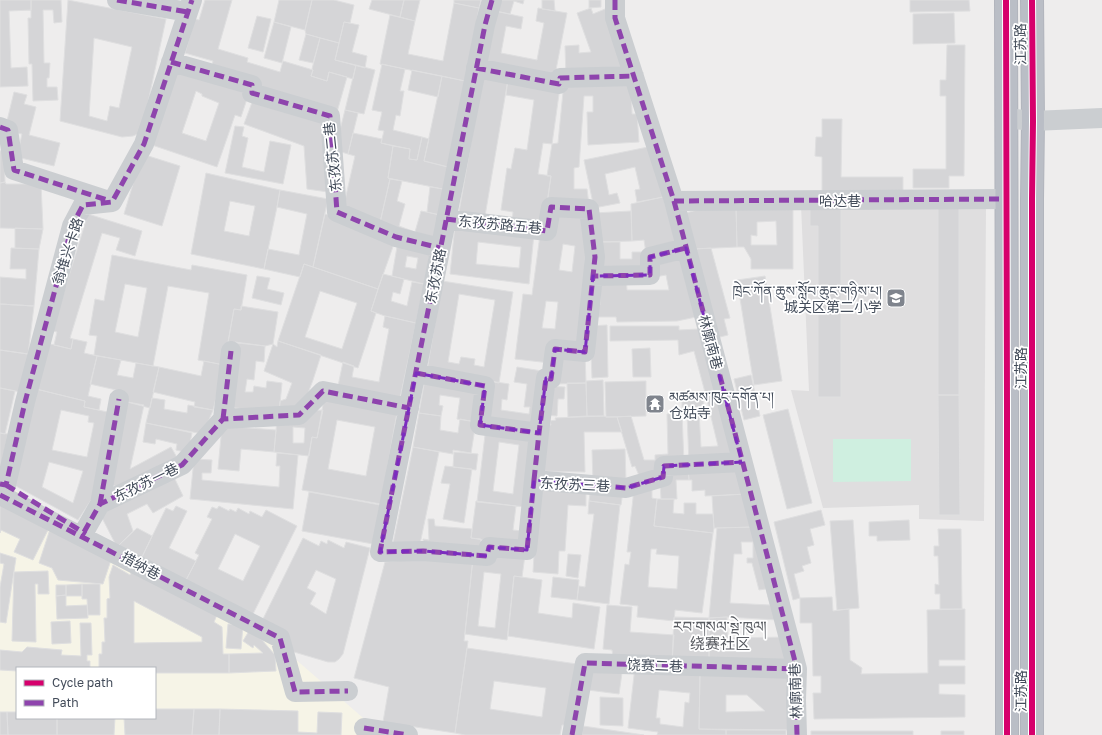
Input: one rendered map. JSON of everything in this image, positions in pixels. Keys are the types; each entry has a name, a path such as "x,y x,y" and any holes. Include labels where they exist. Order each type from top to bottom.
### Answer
{"highway":[{"name":"江苏路","path":"1006,0 1007,735"},
{"name":"江苏路","path":"1032,0 1032,735"}],"street":[{"path":"0,127 8,130 14,170 112,202 144,144 190,6 116,0"},
{"name":"东孜苏路","path":"380,552 476,68 492,0"},
{"name":"林廓南巷","path":"615,0 615,18 674,201 737,463 797,669 797,735"},
{"name":"东孜苏二巷","path":"171,62 252,84 252,93 330,116 337,212 396,237 440,248"},
{"path":"476,68 558,84 560,78 634,76"},
{"path":"1006,118 1033,121 1102,118"},
{"name":"哈达巷","path":"674,201 1007,199"},
{"name":"翁堆兴卡路","path":"2,488 72,226 83,205 112,202"},
{"name":"东孜苏路五巷","path":"446,219 547,231 551,207 589,209 595,257 593,276"},
{"path":"534,480 546,378 551,379 555,349 585,352 593,276 650,275 650,257 686,248"},
{"path":"230,351 223,419 299,415 323,391 408,408"},
{"path":"416,373 485,386 480,425 539,433"},
{"path":"100,504 119,399"},
{"name":"东孜苏一巷","path":"84,532 100,504 182,465 223,419"},
{"path":"689,463 737,463"},
{"name":"东孜苏三巷","path":"380,552 423,551 487,556 489,547 527,550 534,480 626,488 663,477 664,466 737,463"},
{"path":"2,488 280,638 295,692 348,691"},
{"name":"措纳巷","path":"2,488 84,532 128,559 278,641"},
{"name":"饶赛二巷","path":"572,735 585,663 797,669"},
{"path":"364,728 408,735"}],"highlighted area":[{"path":"686,248 742,462 664,466 663,477 626,488 534,480 527,550 489,547 487,556 423,551 380,552 416,373 485,386 480,425 539,433 546,378 551,379 555,349 585,352 593,276 650,275 650,257"}],"shaded area":[{"name":"ཁྲེང་ཀོན་ཆུས་སློབ་ཆུང་གཉིས་པ། 城关区第二小学","path":"801,205 986,206 984,521 919,519 919,505 823,508 791,390 809,391"},
{"path":"0,484 6,485 271,638 377,730 408,735 0,735"}],"green space":[{"path":"833,439 911,439 911,481 833,482"}],"building":[{"path":"0,0 31,0 31,10 9,11 11,68 27,67 28,86 0,87"},
{"path":"31,0 61,0 62,22 54,23 53,10 43,10 44,63 50,63 47,87 57,87 58,100 33,101 32,64 29,64 28,18 31,18"},
{"path":"68,0 166,19 140,133 133,136 122,137 60,121","holes":["94,38 132,47 119,108 110,106 107,121 89,116"]},
{"path":"205,0 232,0 218,49 248,58 247,62 280,72 283,61 313,70 311,76 327,81 329,72 347,77 337,112 256,89 212,66 213,61 185,53 195,19 199,20"},
{"path":"279,0 312,0 305,30 274,22"},
{"path":"312,0 334,0 354,5 350,23 344,22 339,43 306,34 305,30"},
{"path":"372,0 404,0 400,17 369,9"},
{"path":"404,0 420,0 415,21 400,17"},
{"path":"454,0 481,0 479,8 454,3"},
{"path":"499,0 524,0 523,4 514,1 510,14 495,11"},
{"path":"542,0 554,0 555,11 542,9"},
{"path":"589,0 601,0 601,7 589,8"},
{"path":"910,0 969,0 970,11 910,12"},
{"path":"454,3 479,8 465,81 380,64 390,15 415,21 408,54 443,61"},
{"path":"538,8 567,13 554,80 485,67 495,11 523,17 521,29 506,26 501,53 537,60 544,23 536,21"},
{"path":"591,8 593,14 605,9 625,68 566,76 565,46 579,45 579,53 591,52 577,13"},
{"path":"954,13 955,43 913,44 913,14"},
{"path":"257,16 271,19 263,52 248,48"},
{"path":"274,22 291,27 282,63 264,58"},
{"path":"344,22 359,25 352,52 367,56 365,68 335,60"},
{"path":"306,34 320,38 313,63 299,60"},
{"path":"320,38 339,43 335,60 356,65 353,79 329,72 327,81 311,76"},
{"path":"947,45 965,45 964,176 949,176 949,188 913,188 913,169 946,169 946,96 940,96 940,80 946,80"},
{"path":"382,64 405,69 400,91 404,91 400,116 396,115 393,130 422,137 417,160 409,159 410,149 381,143 384,131 378,130 382,112 372,110"},
{"path":"356,65 375,70 364,114 345,110"},
{"path":"177,66 249,93 241,117 235,115 217,167 152,145","holes":["196,91 202,94 202,96 219,103 206,141 182,133"]},
{"path":"412,70 442,76 438,97 408,90"},
{"path":"483,74 508,79 484,222 458,218"},
{"path":"442,76 465,81 448,167 424,161"},
{"path":"508,79 560,87 552,144 543,143 538,174 551,176 543,228 512,223 513,212 501,210 507,168 511,169 515,148 527,150 534,100 506,95"},
{"path":"631,80 632,114 637,114 639,142 588,145 587,112 593,112 593,96 584,96 579,167 574,168 574,189 587,189 589,205 547,205 551,176 547,176 552,144 558,143 564,82"},
{"path":"14,92 27,95 24,104 36,107 29,135 60,143 54,166 17,157 22,134 13,132 7,121"},
{"path":"254,97 325,123 328,192 307,189 304,146 244,124"},
{"path":"345,110 358,113 348,154 335,150"},
{"path":"822,119 842,119 841,177 903,177 903,195 822,194 822,157 815,156 816,137 822,137"},
{"path":"235,126 244,127 242,136 248,138 242,167 264,172 270,141 291,145 283,184 225,173"},
{"path":"353,133 382,139 381,143 393,146 388,178 390,179 379,227 343,209 355,156 348,154"},
{"path":"422,137 429,139 424,161 448,167 443,189 388,178 393,146 410,149 409,159 417,160"},
{"path":"653,146 663,197 637,202 635,190 640,189 635,167 605,174 609,195 617,193 620,203 594,208 584,160"},
{"path":"4,150 5,182 0,183 0,151"},
{"path":"142,154 180,166 162,226 124,214"},
{"path":"206,173 280,190 264,269 191,254","holes":["230,201 255,206 249,236 224,231"]},
{"path":"390,179 402,181 397,201 405,204 399,226 415,232 421,211 440,215 432,243 379,227"},
{"path":"5,182 6,184 41,184 43,229 0,228 0,183"},
{"path":"430,187 443,189 440,215 427,212"},
{"path":"280,190 328,199 313,267 304,264 300,277 264,269 268,249 299,255 307,214 277,207"},
{"path":"663,197 678,246 646,253 644,240 632,241 631,204"},
{"path":"712,206 736,206 737,247 694,249 686,213"},
{"path":"736,206 793,207 793,269 751,269 751,259 744,247 737,247","holes":["776,221 777,245 751,245 751,235 757,236 757,222"]},
{"path":"554,208 587,212 582,350 550,363 515,359 523,294 532,295 540,235","holes":["563,244 575,246 572,272 559,270","546,301 558,302 555,329 542,328"]},
{"path":"810,208 841,208 841,397 818,397 818,226 810,226"},
{"path":"938,208 959,208 959,395 938,395"},
{"path":"631,211 632,241 597,242 595,213"},
{"path":"88,214 142,231 135,256 116,250 120,238 102,233 70,338 73,339 71,349 54,345 57,332 52,331"},
{"path":"325,214 395,241 378,289 313,267"},
{"path":"455,225 534,234 529,284 450,274","holes":["478,242 521,247 519,268 476,264"]},
{"path":"15,228 43,229 39,249 15,248"},
{"path":"398,241 431,249 424,284 392,276","holes":["407,256 418,258 416,269 405,267"]},
{"path":"597,242 620,242 620,259 632,259 632,252 646,252 647,272 598,273"},
{"path":"11,248 39,249 34,306 0,304 0,277 26,279 26,269 10,269"},
{"path":"711,248 730,318 724,319 728,335 716,338 694,249"},
{"path":"112,255 191,270 192,265 247,275 241,310 234,309 224,365 198,360 209,293 168,286 153,366 94,355 97,336 89,335 95,299 104,301","holes":["125,284 147,288 138,337 115,332"]},
{"path":"681,257 696,317 677,321 617,322 616,317 596,317 596,305 600,305 601,277 626,276 627,290 669,290 666,275 655,277 651,261"},
{"path":"304,264 378,289 371,311 376,313 358,368 278,341","holes":["320,291 357,303 342,349 305,337"]},
{"path":"383,274 404,279 400,294 393,292 391,301 407,306 412,282 424,284 416,323 385,316 371,311"},
{"path":"257,276 270,278 267,289 284,293 281,305 252,298"},
{"path":"765,276 782,381 754,385 737,280"},
{"path":"442,281 513,292 499,383 427,371","holes":["459,294 495,300 484,367 474,365 475,359 461,357 459,364 448,362"]},
{"path":"0,304 34,306 28,354 0,350"},
{"path":"241,306 278,312 273,344 265,346 228,342 234,309 241,310"},
{"path":"385,316 416,323 400,398 338,386 343,362 354,366 352,377 379,382 389,329 383,327"},
{"path":"607,325 608,377 592,378 590,326"},
{"path":"610,326 679,326 679,330 699,329 716,394 706,396 694,351 679,355 678,340 610,341"},
{"path":"73,339 87,342 84,353 97,356 88,396 101,399 99,410 84,407 85,401 36,389 46,343 71,349"},
{"path":"278,341 321,355 308,393 293,411 279,413 280,401 286,399 292,383 264,371 273,344 277,347"},
{"path":"235,342 265,346 264,362 256,361 254,380 247,379 245,392 253,392 254,386 266,388 267,381 282,383 279,413 227,407"},
{"path":"650,348 651,377 633,377 632,349"},
{"path":"0,350 28,354 21,392 0,388"},
{"path":"585,354 586,383 556,384 555,355"},
{"path":"97,356 121,360 117,375 133,378 136,363 159,367 150,408 123,401 125,392 90,384"},
{"path":"204,361 224,365 213,410 194,407 195,402 153,392 159,367 201,376"},
{"path":"517,367 542,371 534,432 484,425 490,381 509,384 507,400 502,399 501,410 529,414 530,407 524,407 527,384 514,382"},
{"path":"751,375 760,416 744,420 734,379"},
{"path":"425,379 481,388 476,422 457,419 460,398 440,395 439,405 443,406 441,416 419,413"},
{"path":"603,380 604,416 587,416 586,381"},
{"path":"646,381 646,416 606,417 605,382"},
{"path":"567,383 586,383 587,416 568,417"},
{"path":"546,386 565,387 564,399 558,399 557,416 545,415"},
{"path":"0,388 15,391 5,434 0,433"},
{"path":"36,389 85,401 84,407 112,413 95,494 78,520 14,485","holes":["61,410 89,416 88,422 94,423 87,457 52,450","49,462 83,471 73,503 42,487"]},
{"path":"716,394 733,456 689,463 687,413 699,412 701,447 718,446 706,396"},
{"path":"682,395 703,395 704,409 682,410"},
{"path":"938,395 959,395 960,515 939,515"},
{"path":"152,398 165,400 164,409 187,413 188,405 213,410 203,434 146,423"},
{"path":"324,399 397,412 381,504 302,490 312,437 317,438","holes":["337,420 375,427 366,476 328,469"]},
{"path":"123,401 144,405 130,469 171,447 179,461 127,489 107,484"},
{"path":"788,409 812,503 787,509 763,415"},
{"path":"323,410 317,438 312,437 309,456 274,452 277,420 305,411","holes":["293,427 305,428 304,443 293,443"]},
{"path":"419,413 441,416 440,430 458,433 460,419 476,422 471,453 453,450 453,454 413,447"},
{"path":"682,413 684,464 640,478 635,466 632,467 617,417 631,416 644,460 655,460 655,455 668,454 667,414"},
{"path":"604,416 617,417 622,432 584,432 585,472 540,471 543,425 551,425 550,421 556,420 555,418"},
{"path":"146,423 192,433 188,453 176,450 177,444 156,439 155,444 143,442"},
{"path":"222,426 276,430 274,452 241,449 239,471 218,469"},
{"path":"486,427 534,433 526,507 477,502","holes":["499,442 519,445 513,494 493,491"]},
{"path":"0,433 8,434 0,472"},
{"path":"413,447 439,452 419,549 393,543"},
{"path":"625,449 626,482 593,482 592,450"},
{"path":"454,452 478,454 476,470 453,467"},
{"path":"277,453 298,455 293,509 190,499 194,459 212,460 211,473 202,473 202,480 279,487 280,466 276,466"},
{"path":"738,464 746,494 705,496 705,490 692,491 692,480 689,480 688,466"},
{"path":"445,466 472,469 464,523 443,519 450,484 441,483"},
{"path":"688,466 689,480 676,480 677,499 661,499 660,481"},
{"path":"173,475 183,496 153,513 147,504 127,514 133,531 117,547 100,514"},
{"path":"538,485 586,488 586,506 568,505 565,551 559,551 558,574 533,572"},
{"path":"591,487 623,491 621,505 589,501"},
{"path":"633,489 652,490 652,498 657,499 654,526 713,533 702,613 675,610 674,621 637,617 638,606 620,604 625,564 629,565 631,552 627,552","holes":["651,549 657,549 656,554 679,556 677,589 648,587"]},
{"path":"309,492 380,505 373,544 302,531"},
{"path":"746,494 754,527 714,528 712,496"},
{"path":"0,496 53,520 33,560 14,552 20,539 1,530 0,533"},
{"path":"657,499 674,499 673,513 684,514 684,503 696,503 696,514 713,514 713,533 654,526"},
{"path":"476,501 516,506 513,530 522,531 520,546 471,538"},
{"path":"589,501 620,505 609,604 577,600 579,586 585,587 594,514 588,514"},
{"path":"176,506 187,511 169,548 196,561 185,582 141,559 166,508 173,511"},
{"path":"219,506 229,511 230,509 236,512 238,508 249,514 250,511 262,517 266,510 297,526 252,616 185,582 199,555 195,553 212,519 207,517 212,507 217,509","holes":["235,534 260,546 243,581 218,569"]},
{"path":"821,510 825,525 810,529 814,545 807,547 811,563 802,566 804,571 794,574 800,598 793,600 774,522"},
{"path":"428,519 434,519 435,526 472,529 471,538 481,539 480,551 424,548 423,539 429,540"},
{"path":"53,520 113,554 103,584 58,580 52,568 39,563"},
{"path":"853,520 859,608 837,610 830,521"},
{"path":"909,520 910,540 877,541 877,536 869,536 869,522"},
{"path":"754,527 777,620 727,617 709,618 717,528","holes":["741,542 753,542 753,558 747,558 747,563 752,563 759,590 766,589 770,605 730,603 734,554 742,554"]},
{"path":"137,528 152,536 141,559 117,547"},
{"path":"938,529 961,529 962,609 940,609 940,594 935,594 935,584 939,585 938,556 934,556 934,546 939,546"},
{"path":"303,538 319,546 321,541 327,544 328,540 344,548 346,542 370,548 343,654 335,662 328,662 284,649 262,621","holes":["316,570 336,579 326,614 310,604 316,593 307,588"]},
{"path":"0,553 16,558 6,623 0,622 0,587 4,564 0,563"},
{"path":"568,554 581,555 578,578 566,576"},
{"path":"525,555 522,577 514,576 507,640 465,634 473,558","holes":["484,572 501,574 495,628 478,626"]},
{"path":"473,558 464,641 468,641 455,733 383,722 389,687 354,678 385,562 416,559"},
{"path":"113,565 130,575 133,569 217,615 214,622 222,627 223,654 229,654 229,673 156,673 156,667 99,667 99,654 102,654 102,642 105,642 104,618 107,618 107,599 110,598 109,577","holes":["134,601 202,637 202,642 134,643"]},
{"path":"48,571 49,594 38,594 38,584 35,584 36,642 12,641 14,572"},
{"path":"514,576 542,580 538,613 572,618 573,603 600,607 594,649 508,636"},
{"path":"553,577 579,580 577,600 551,597"},
{"path":"82,584 82,596 66,596 66,585"},
{"path":"82,584 100,584 100,615 88,615 87,599 82,599"},
{"path":"56,585 66,585 66,595 56,596"},
{"path":"66,595 66,606 87,605 88,618 57,619 56,596"},
{"path":"832,597 833,611 849,609 850,660 862,668 861,674 928,673 927,610 965,609 965,660 939,660 939,666 965,666 965,684 939,684 939,694 965,695 965,717 814,719 813,693 821,693 821,676 813,676 812,623 800,623 800,598"},
{"path":"607,605 632,607 630,632 674,635 672,662 613,656 612,650 603,649"},
{"path":"674,617 709,618 709,662 672,662"},
{"path":"727,617 728,638 787,637 787,661 709,662 709,618"},
{"path":"70,621 71,643 52,644 51,622"},
{"path":"80,623 91,623 92,655 87,655 87,661 90,661 90,667 16,667 16,671 0,670 0,650 22,652 27,647 62,650 61,655 81,656"},
{"path":"228,624 243,625 241,649 226,648"},
{"path":"249,631 262,640 275,655 276,671 229,673 229,654 263,653 254,645 253,648 243,641"},
{"path":"467,648 577,664 568,725 562,725 560,735 465,735 455,733","holes":["494,681 546,688 542,717 490,709"]},
{"path":"635,667 700,673 699,729 726,730 726,735 657,735 658,732 628,728","holes":["659,690 690,693 689,703 685,702 683,727 660,724 660,718 656,718"]},
{"path":"590,669 622,673 619,694 588,690"},
{"path":"700,673 792,674 791,730 699,729","holes":["726,695 747,695 765,711 726,712"]},
{"path":"600,697 623,698 623,726 600,725"},
{"path":"156,709 194,709 192,735 125,735 124,719 156,719"},
{"path":"194,709 220,709 219,735 192,735"},
{"path":"220,709 298,711 298,732 317,733 318,712 342,713 341,735 219,735"},
{"path":"0,712 7,712 8,735 0,735"},
{"path":"7,712 16,712 16,719 57,719 57,735 8,735"},
{"path":"57,719 115,719 114,735 57,735"},
{"path":"583,726 644,735 582,735"},
{"path":"726,730 786,730 786,735 726,735"},
{"path":"811,731 913,731 913,735 811,735"},
{"path":"941,731 964,731 964,735 941,735"}],"marked path":[{"path":"117,0 188,12"},
{"path":"0,484 6,485 25,402 72,226 83,205 112,202 144,144 192,0"},
{"path":"492,0 485,25 380,552 423,551 487,556 489,547 527,550 534,480 626,488 663,477 664,466 742,462"},
{"path":"615,0 615,18 674,201 797,669 797,735"},
{"path":"171,62 252,85 252,93 330,116 337,212 396,237 440,248"},
{"path":"476,68 559,84 560,78 634,76"},
{"path":"0,127 8,130 14,170 110,201"},
{"path":"674,201 1007,199"},
{"path":"446,219 547,231 551,207 589,209 595,257 593,276"},
{"path":"534,480 546,378 551,379 555,349 585,352 593,276 650,275 650,257 686,248"},
{"path":"223,419 231,351"},
{"path":"416,373 485,386 480,425 539,433"},
{"path":"84,532 100,504 182,465 223,419 299,415 323,391 409,408"},
{"path":"100,504 119,399"},
{"path":"6,485 86,534"},
{"path":"0,495 280,638 295,692 348,691"},
{"path":"572,735 585,663 797,669"},
{"path":"364,728 408,735"}],"cycle path":[{"path":"1006,0 1007,735"},
{"path":"1032,0 1032,735"}],"place":[{"name":"ཁྲེང་ཀོན་ཆུས་སློབ་ཆུང་གཉིས་པ། 城关区第二小学","path":"896,298"},
{"name":"མཚམས་ཁུང་དགོན་པ། 仓姑寺","path":"655,404"}],"district":[{"name":"རབ་གསལ་སྡེ་ཁུལ། 绕赛社区","path":"720,634"}]}
